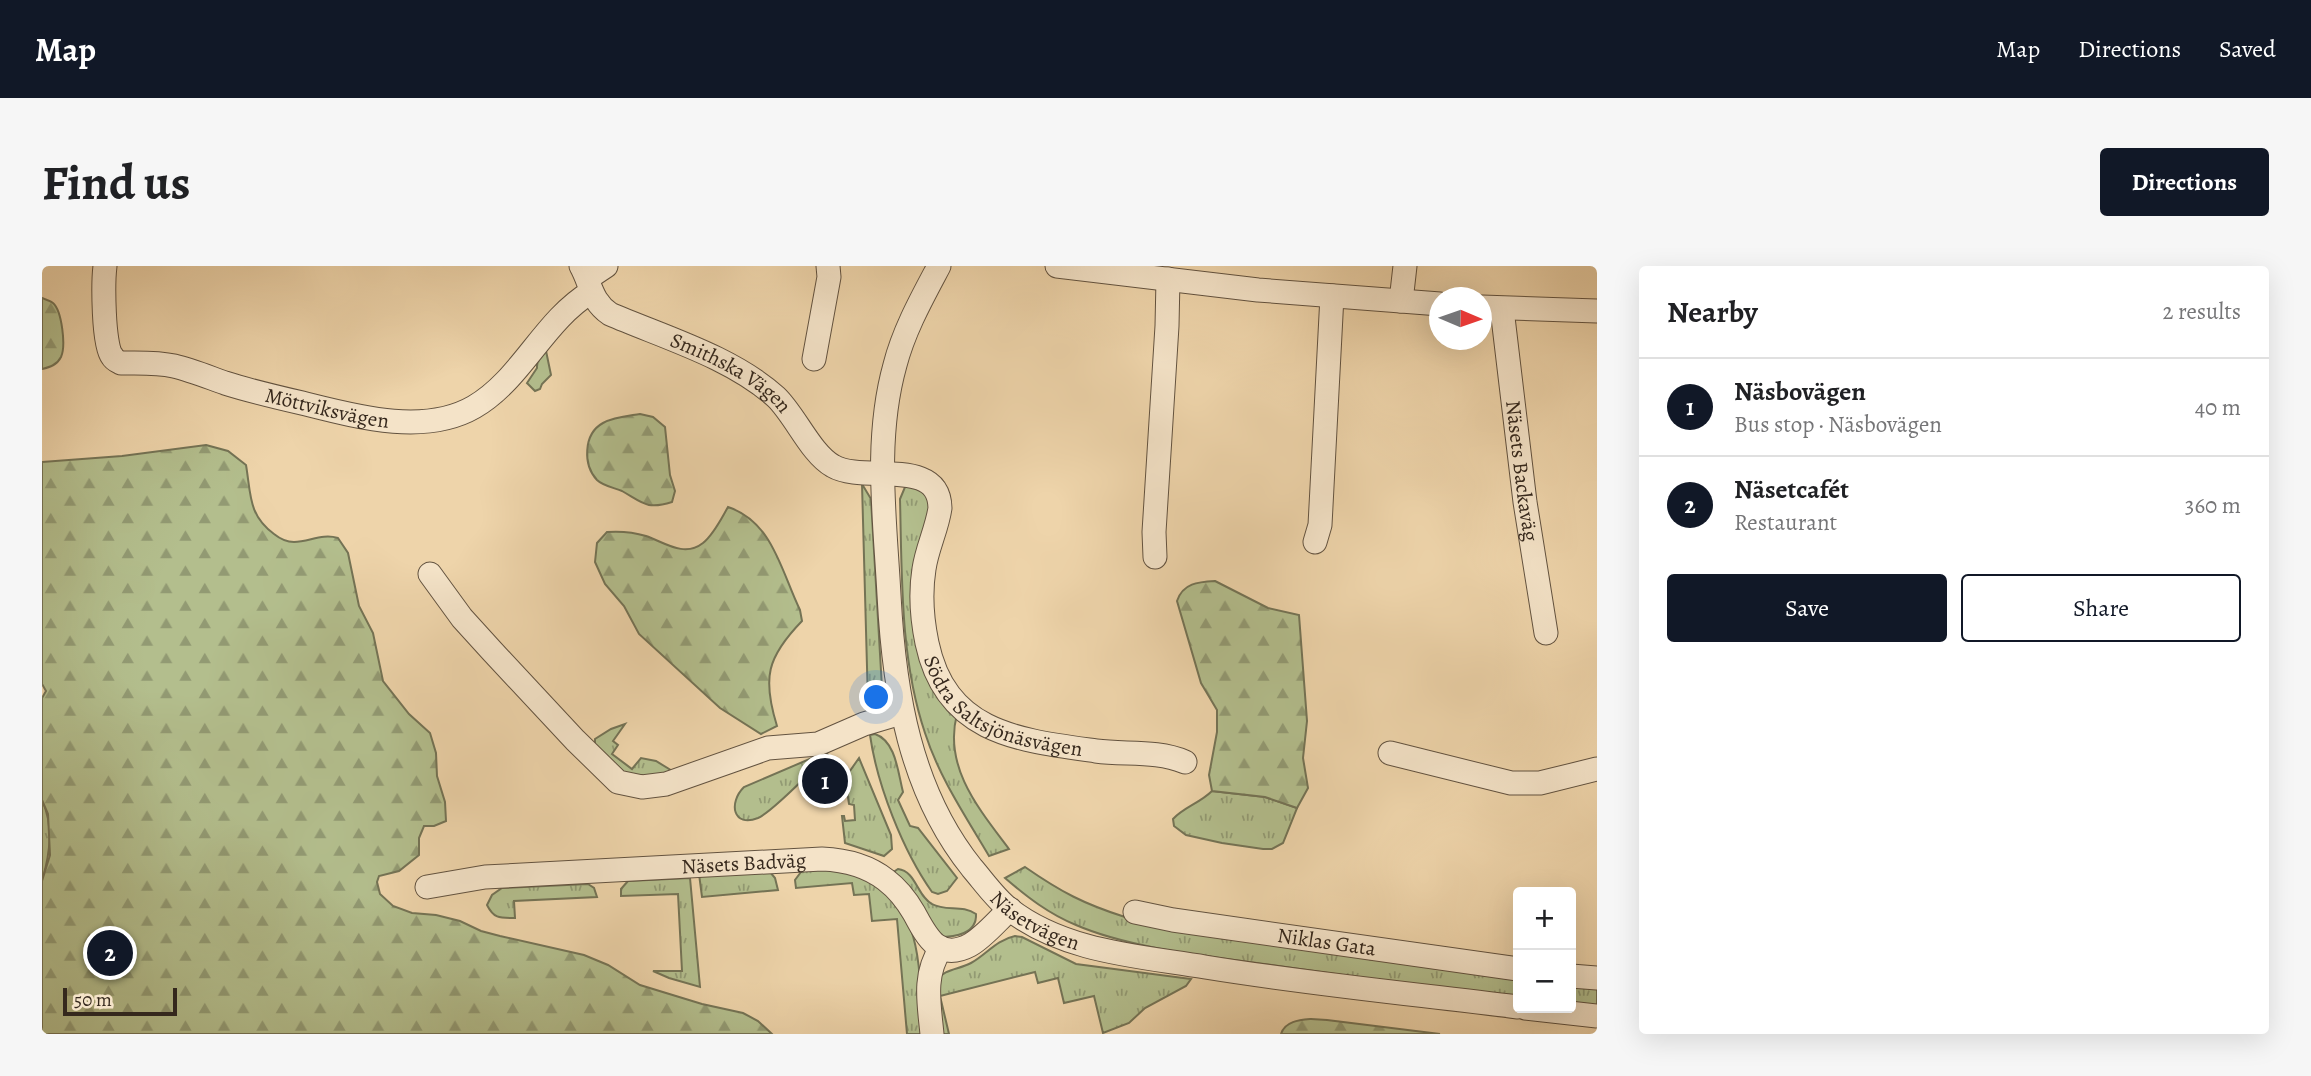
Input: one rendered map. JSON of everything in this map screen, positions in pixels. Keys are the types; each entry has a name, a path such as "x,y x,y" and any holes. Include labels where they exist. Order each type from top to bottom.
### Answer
{"street":[{"name":"Möttviksvägen","path":"104,266 103,293 108,347 110,355 121,363 175,366 289,400 369,419 385,420 432,420 475,406 505,381 591,276"},
{"path":"814,359 829,276 828,266"},
{"name":"Näsetvägen","path":"939,266 920,301 895,363 882,439 883,474 890,628 901,713 936,814 957,849 988,888 1010,909 1064,938 1088,947 1263,976 1513,1006"},
{"path":"1057,266 1332,296 1429,303"},
{"path":"1401,301 1405,266"},
{"name":"Smithska Vägen","path":"591,276 600,308 692,347 765,388 787,410 830,465 854,473 883,474"},
{"path":"1155,557 1154,532 1168,279"},
{"path":"1315,542 1320,526 1332,296"},
{"name":"Näsets Backaväg","path":"1546,633 1492,308 1597,311"},
{"name":"Södra Saltsjönäsvägen","path":"883,474 918,477 928,481 940,500 939,516 924,567 923,621 936,676 953,702 983,723 1016,737 1095,751 1159,755 1185,762"},
{"path":"430,574 462,618 568,733 618,782 630,786 654,787 666,784 768,748 818,744 864,724 901,713"},
{"path":"1390,753 1511,783 1540,783 1597,769"},
{"name":"Näsets Badväg","path":"427,887 485,877 790,859 839,860 870,869 887,881 902,895 929,941 941,948"},
{"path":"932,1034 928,984 930,970 941,948 970,945 1010,909"},
{"name":"Niklas Gata","path":"1135,912 1173,920 1513,968"},
{"path":"1576,976 1597,978"},
{"path":"1570,1013 1597,1016"}],"green space":[{"path":"42,298 56,307 61,321 63,345 61,357 57,362 42,369"},
{"path":"545,346 551,375 540,389 535,391 527,383 537,368 537,360"},
{"path":"640,414 653,417 665,427 670,475 675,491 672,502 651,505 640,502 597,480 589,466 587,450 596,428 612,419"},
{"path":"206,445 228,451 246,465 255,511 266,527 276,535 294,542 338,538 348,553 359,606 373,633 383,681 409,714 430,733 436,753 437,776 445,802 446,821 434,826 424,826 419,838 419,855 399,871 379,876 377,882 380,894 393,906 412,913 436,915 460,921 481,931 584,955 608,965 640,985 743,1013 758,1021 772,1034 42,1034 42,881 50,855 48,814 42,800 42,698 46,691 42,684 42,462 122,456"},
{"path":"862,484 871,499 882,688 879,707 875,709 868,703"},
{"path":"913,484 932,495 917,568 957,714 954,733 959,769 976,803 1009,849 989,856 954,796 931,749 911,676 902,588 900,499 905,487"},
{"path":"728,507 743,514 766,536 781,564 802,621 775,657 769,681 777,726 761,734 720,708 639,634 624,606 605,584 595,562 597,543 607,532 646,536 681,549 696,547 711,535"},
{"path":"1215,581 1268,608 1299,615 1307,721 1303,758 1308,788 1297,808 1265,797 1212,791 1209,775 1217,732 1217,710 1201,683 1177,601 1187,587"},
{"path":"625,724 613,741 618,745 612,754 632,769 641,758 656,761 674,772 649,779 639,778 621,770 595,746 595,739"},
{"path":"875,734 888,743 892,750 903,792 898,800 910,826 918,828 957,878 947,891 938,894 932,892 901,837 873,754 870,735"},
{"path":"826,752 828,755 765,814 750,820 738,817 736,800 744,787"},
{"path":"859,758 891,835 892,849 884,856 845,843 842,816 845,821 855,820 854,805 849,804 845,778"},
{"path":"1212,791 1265,797 1297,808 1283,843 1272,849 1263,849 1222,843 1186,835 1174,826 1173,819 1177,815"},
{"path":"42,800 50,840 42,881"},
{"path":"1025,867 1073,896 1125,917 1513,975 1513,998 1193,954 1120,940 1057,916 1005,878"},
{"path":"804,868 858,874 880,886 897,902 908,921 914,942 923,1034 907,1034 897,919 872,921 869,894 854,895 852,883 796,888 795,880"},
{"path":"898,869 909,874 932,904 943,908 965,909 976,914 973,926 958,935 939,937 895,878 895,871"},
{"path":"770,872 775,878 778,890 702,897 699,874"},
{"path":"690,878 700,987 653,971 682,971 678,894 621,896 621,889 628,881"},
{"path":"588,884 594,888 597,897 514,901 515,918 498,917 487,905 492,895 502,888"},
{"path":"1015,936 1076,964 1191,979 1186,986 1145,1008 1129,1023 1103,1033 1094,996 1064,1003 1058,978 1038,983 1035,972 940,996 949,1034 938,1034 935,981 943,974 971,963 997,944"},
{"path":"1576,983 1597,985 1597,1007 1576,1005"},
{"path":"1311,1019 1440,1034 1281,1034 1289,1024"}],"place":[{"name":"Näsbovägen","path":"825,781"},
{"name":"Näsetcafét","path":"110,953"}]}
